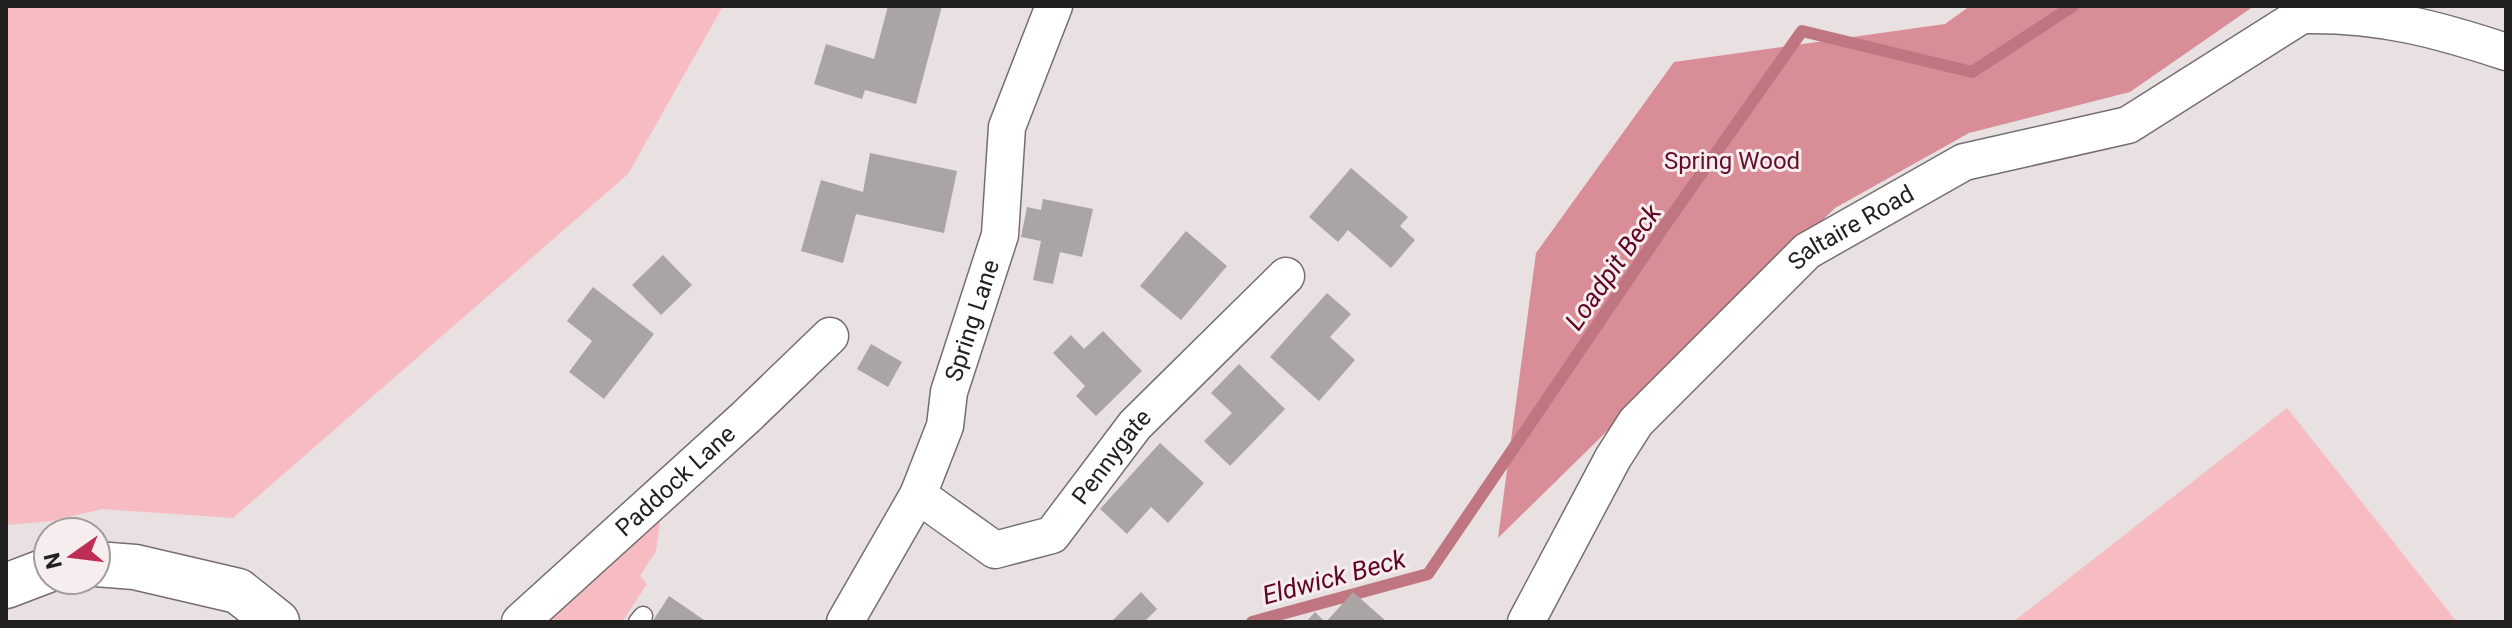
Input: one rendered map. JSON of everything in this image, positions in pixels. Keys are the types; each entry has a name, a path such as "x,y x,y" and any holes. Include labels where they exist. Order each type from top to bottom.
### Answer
{"street":[{"name":"Spring Lane","path":"845,622 918,495 945,426 949,392 1000,235 1007,127 1054,6"},
{"path":"2311,10 2442,31 2506,52"},
{"name":"Saltaire Road","path":"1526,622 1613,458 1636,422 1807,251 1964,162 2128,125 2311,10"},
{"name":"Pennygate","path":"918,495 995,550 1052,535 1135,425 1286,276"},
{"name":"Paddock Lane","path":"520,622 746,417 830,336"},
{"path":"112,565 135,567 238,591 277,622"},
{"path":"6,586 32,576"}],"shaded area":[{"path":"6,6 723,6 628,174 233,518 102,509 73,516 32,516 32,523 6,525"},
{"path":"2287,408 2457,622 2013,622"},
{"path":"661,513 656,551 640,576 647,584 622,622 545,622"}],"green space":[{"name":"Spring Wood","path":"1970,6 2254,6 2130,92 1969,133 1835,208 1498,538 1536,253 1674,62 1945,24"}],"building":[{"path":"888,6 942,6 916,104 865,90 862,99 814,84 826,44 874,59"},
{"path":"870,153 957,171 944,233 856,214 843,263 801,251 821,180 863,192"},
{"path":"1351,168 1408,217 1400,226 1415,240 1391,268 1348,230 1338,242 1309,217"},
{"path":"1043,199 1093,209 1082,257 1060,252 1053,284 1033,280 1041,241 1021,237 1027,207 1041,210"},
{"path":"1186,231 1227,266 1181,320 1140,286"},
{"path":"663,255 692,285 661,315 632,285"},
{"path":"593,287 654,334 604,399 569,372 592,341 567,321"},
{"path":"1327,293 1351,314 1330,337 1355,360 1319,401 1270,357"},
{"path":"1103,331 1142,371 1096,416 1076,396 1085,386 1053,353 1071,335 1084,349"},
{"path":"871,344 902,362 888,387 857,369"},
{"path":"1239,364 1285,409 1230,466 1204,441 1232,413 1211,393"},
{"path":"1160,443 1204,483 1168,523 1151,507 1127,534 1100,509"},
{"path":"1141,592 1157,609 1144,622 1111,622"},
{"path":"1353,592 1387,622 1326,622"},
{"path":"669,596 707,622 652,622"},
{"path":"1315,612 1325,622 1306,622"}],"waterway":[{"name":"Loadpit Beck","path":"1252,622 1428,574 1668,221 1802,31 1972,72 2073,6"}],"water label":[{"name":"Eldwick Beck","path":"1334,577"}]}
